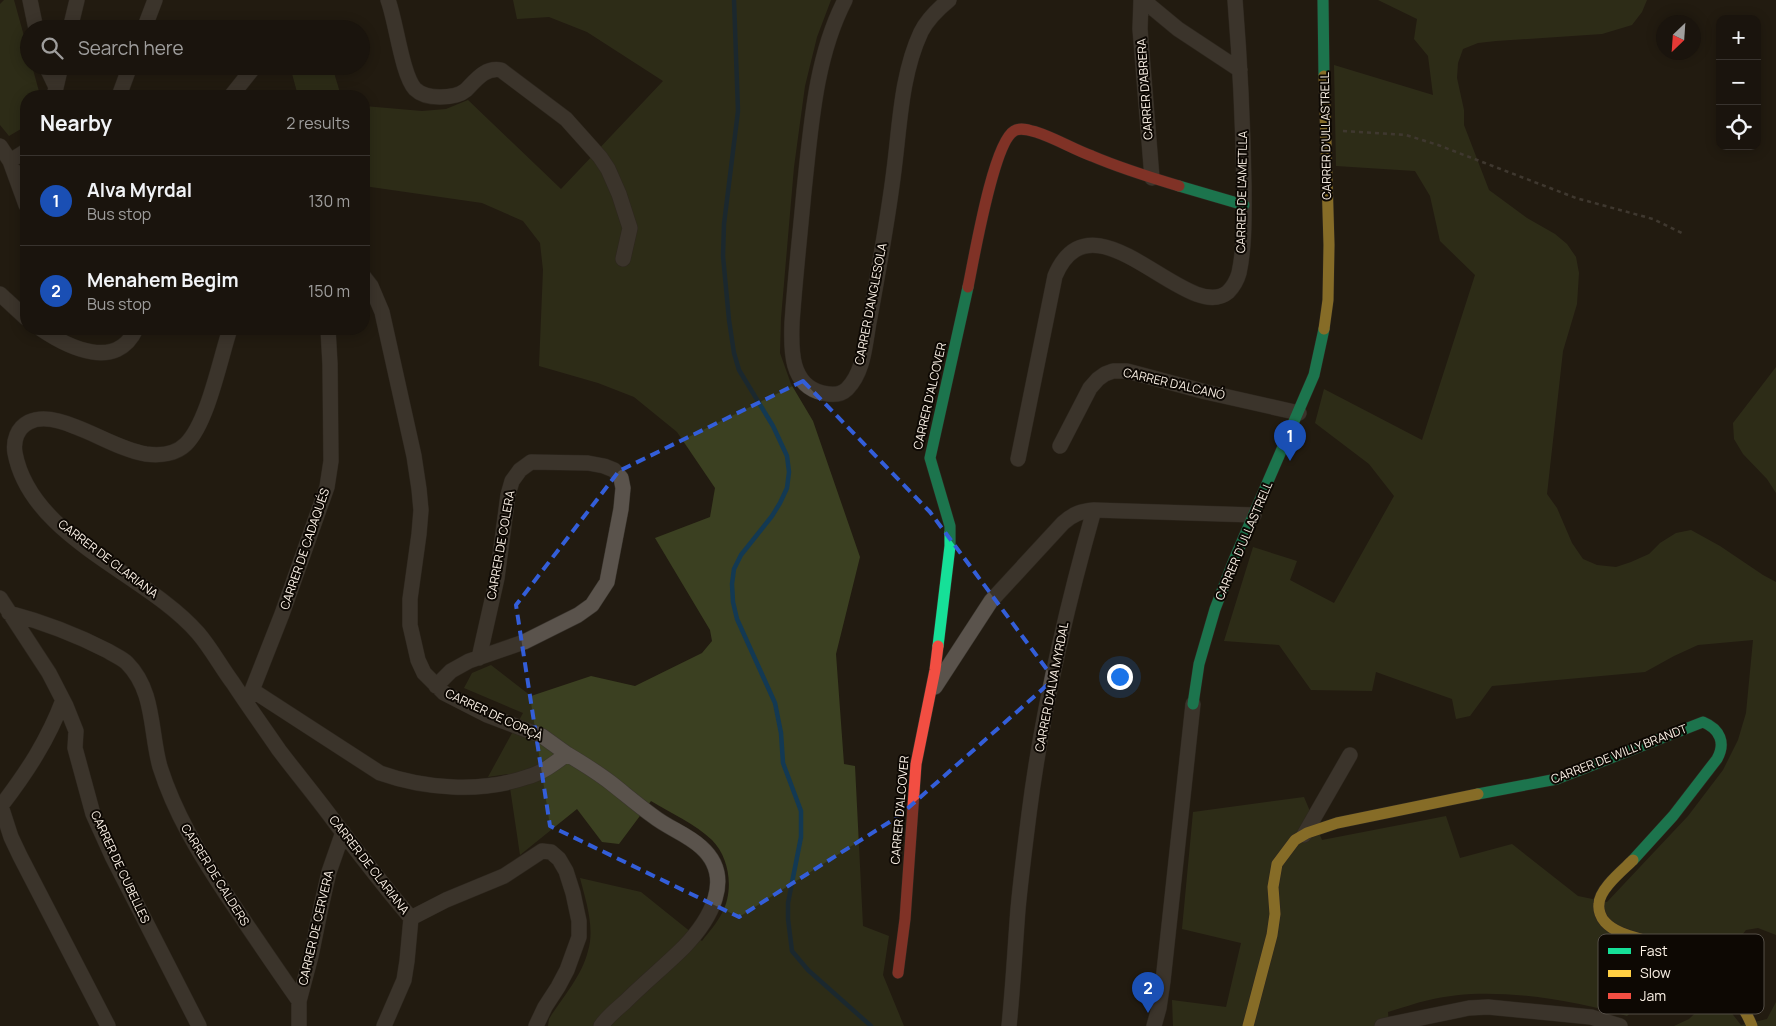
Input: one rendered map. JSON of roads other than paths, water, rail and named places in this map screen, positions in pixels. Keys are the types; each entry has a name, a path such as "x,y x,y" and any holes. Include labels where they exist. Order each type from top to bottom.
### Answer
{"street":[{"path":"30,0 34,20"},
{"path":"72,20 77,0"},
{"path":"147,20 155,0"},
{"path":"388,0 404,65 415,89 424,94 450,97 462,94 485,72 493,69 501,70 566,119 600,157 608,169 619,194 630,228 624,259"},
{"name":"CARRER D'ANGLESOLA","path":"845,0 828,43 815,97 804,191 792,333 792,359 800,378 806,385 818,392 836,395 844,392 852,384 861,365 883,246 894,170 900,109 914,52 925,26 949,0"},
{"path":"1142,0 1178,28 1240,70"},
{"name":"CARRER D'ABRERA","path":"1142,0 1140,29 1152,178"},
{"name":"CARRER DE L'AMETLLA","path":"1018,459 1055,276 1063,261 1074,250 1092,244 1102,246 1130,258 1188,290 1204,296 1219,297 1231,289 1238,273 1242,246 1244,205 1240,70 1235,0"},
{"name":"CARRER D'ULLASTRELL","path":"1154,1026 1163,981 1199,664 1215,609 1299,413 1320,357 1328,300 1329,245 1323,0"},
{"path":"49,75 54,90"},
{"path":"55,90 59,75"},
{"path":"121,90 127,75"},
{"path":"236,90 248,75"},
{"name":"CARRER D'ALCOVER","path":"898,973 905,919 916,764 935,670 942,624 950,540 947,512 930,458 993,172 1003,144 1007,136 1015,130 1024,129 1152,178 1244,205"},
{"path":"0,146 20,191"},
{"path":"5,157 20,152"},
{"name":"CARRER DE CORÇÀ","path":"370,285 382,312 414,456 421,510 410,599 410,625 418,660 424,673 444,693 462,703 542,736 566,754"},
{"path":"0,294 20,312"},
{"path":"50,335 75,347 89,351 105,352 116,351 134,335"},
{"name":"CARRER DE CLARIANA","path":"228,335 200,422 186,444 176,451 160,455 144,454 68,424 51,419 40,419 20,428 15,438 14,449 17,462 26,484 47,514 70,535 162,600 184,618 198,633 250,697 286,759 411,918"},
{"name":"CARRER DE CADAQUÉS","path":"250,697 327,487 331,462 328,335"},
{"name":"CARRER D'ALCANÓ","path":"1060,446 1090,388 1098,379 1113,371 1127,371 1206,392 1299,413"},
{"name":"CARRER DE COLERA","path":"436,686 451,671 468,661 479,658 524,642 578,615 599,596 607,582 622,509 623,488 621,478 614,470 588,463 530,462 520,470 512,481 508,495 497,578 479,658"},
{"path":"929,697 991,600 1063,523 1073,515 1081,511 1094,510 1254,515"},
{"name":"CARRER D'ALVA MYRDAL","path":"1009,1026 1018,908 1034,781 1047,704 1062,633 1094,510"},
{"name":"CARRER DE CUBELLES","path":"0,598 49,673 63,700 76,731 75,748 94,814 112,856 199,1026"},
{"name":"CARRER DE CALDERS","path":"9,612 37,620 96,645 127,663 145,692 150,709 160,767 181,819 203,859 256,941 299,1000"},
{"path":"250,697 380,773 398,779 454,787 492,785 529,777 552,765 566,754 604,778 658,820 677,830 702,848 716,869 718,882 717,892 708,916 684,947 601,1026"},
{"path":"63,700 52,729 41,748 16,787 0,805 20,856 108,1026"},
{"name":"CARRER DE WILLY BRANDT","path":"1248,1026 1272,935 1275,914 1273,887 1277,864 1290,845 1304,835 1338,823 1419,805 1557,779 1703,722 1712,725 1719,732 1722,744 1720,753 1694,791 1665,826 1612,881 1599,901 1604,921 1624,934"},
{"path":"1304,835 1350,754"},
{"name":"CARRER DE CERVERA","path":"299,1026 299,1000 311,956 329,872 343,832"},
{"path":"384,1026 404,980 411,918 446,900 504,876 542,851 551,852 559,859 566,871 573,893 579,937 567,970 536,1026"},
{"path":"1382,1026 1419,1022 1469,1008 1488,1007 1591,1017 1620,1026"},
{"name":"CARRER DE WILLY BRANDT","path":"1745,1014 1752,1026"}],"waterway":[{"path":"734,0 738,111 724,224 723,256 729,320 734,353 739,370 773,426 787,456 789,472 787,488 780,503 741,555 734,569 732,584 733,602 737,619 775,703 781,733 783,763 801,811 801,837 788,903 792,951 808,970 871,1026"}],"place":[{"name":"Alva Myrdal","path":"1290,461"},
{"name":"Menahem Begim","path":"1148,1013"}]}
